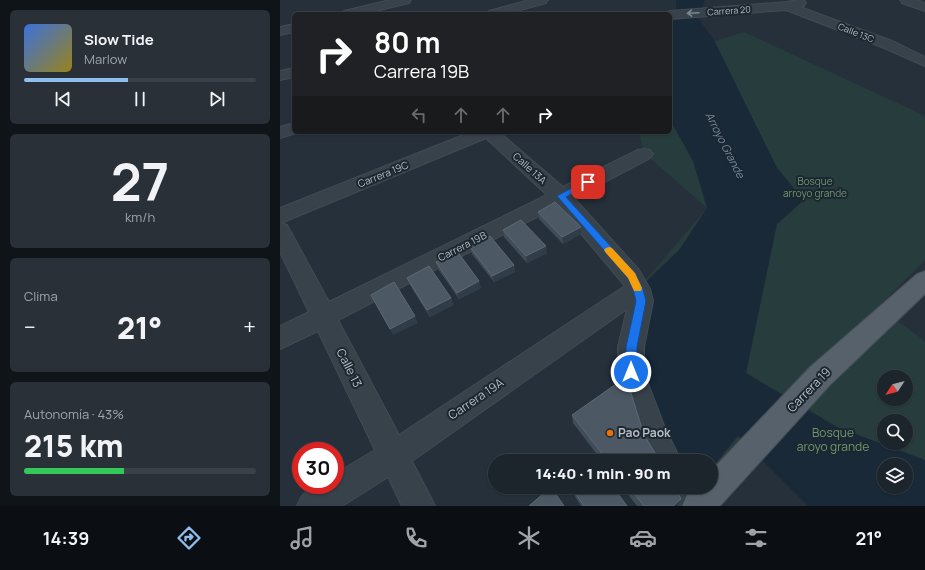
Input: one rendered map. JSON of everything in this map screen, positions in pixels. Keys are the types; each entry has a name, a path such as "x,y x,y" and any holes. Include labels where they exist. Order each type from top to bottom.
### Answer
{"main road":[{"name":"Carrera 19","path":"698,506 728,476 820,376 925,280"}],"street":[{"path":"351,11 405,0"},
{"path":"498,12 521,2 542,0"},
{"name":"Carrera 20","path":"672,14 787,6 811,0"},
{"path":"906,0 925,7"},
{"path":"521,2 537,12"},
{"name":"Calle 13C","path":"787,6 887,44 925,62"},
{"path":"280,31 292,28"},
{"path":"280,76 292,73"},
{"path":"280,132 292,129"},
{"name":"Carrera 19C","path":"280,216 482,134"},
{"name":"Calle 13A","path":"489,134 561,196 631,276 638,289 641,301 632,347 631,372 653,436 662,454"},
{"name":"Carrera 19B","path":"280,338 644,154"},
{"name":"Calle 13","path":"280,230 419,506"},
{"name":"Carrera 19A","path":"313,506 393,456 638,289"},
{"path":"684,494 690,506"}],"green space":[{"name":"Bosque arroyo grande","path":"744,32 925,116 925,260 718,467 718,454 708,454 638,289 707,208 644,153 639,134 672,134 672,54"},
{"name":"Bosque aroyo grande","path":"888,314 925,341 925,506 895,494 913,494 913,458 877,458 877,487 761,440"}],"water":[{"name":"Arroyo Grande","path":"676,0 705,0 698,18 714,40 777,168 804,200 777,224 746,373 837,427 877,442 877,450 898,450 925,460 925,506 808,506 738,436 718,460 718,454 664,454 631,347 638,289 679,250 707,208 693,161 672,124 672,22 676,16"}],"building":[{"path":"555,202 581,227 562,237 538,212"},
{"path":"521,220 546,246 526,256 503,230"},
{"path":"490,236 514,265 492,276 470,247"},
{"path":"457,251 479,281 457,293 436,262"},
{"path":"429,266 451,298 427,310 407,278"},
{"path":"394,282 415,316 390,329 371,295"},
{"name":"Pao Paok","path":"626,377 644,435 656,454 603,454 572,415"},
{"path":"543,494 556,494 564,506 529,506"},
{"path":"576,494 618,494 627,506 584,506"},
{"path":"635,494 678,494 681,499 673,506 644,506"}],"slow traffic":[{"path":"609,250 631,276 638,288"}],"place":[{"name":"Pao Paok","path":"610,433"}],"route":[{"path":"588,182 561,196 631,276 638,289 641,301 632,347 631,372"}]}
